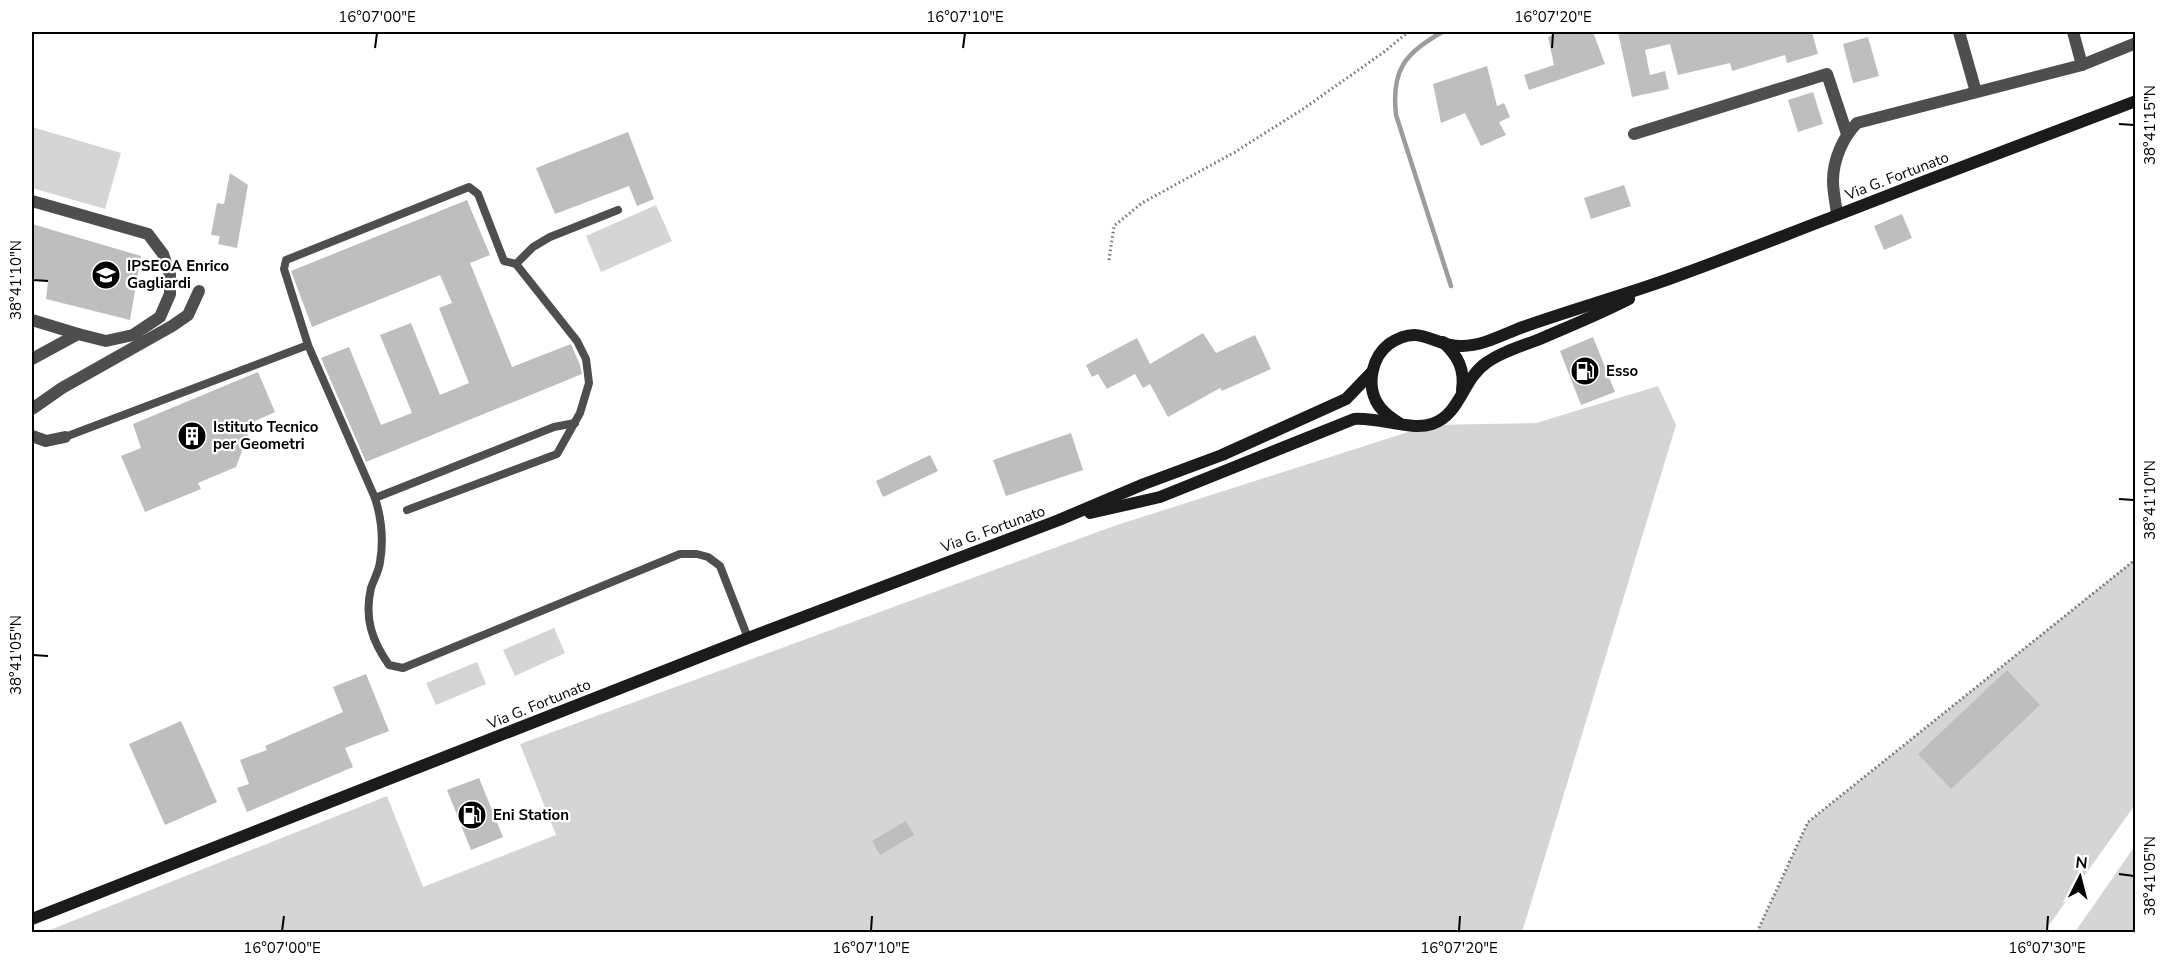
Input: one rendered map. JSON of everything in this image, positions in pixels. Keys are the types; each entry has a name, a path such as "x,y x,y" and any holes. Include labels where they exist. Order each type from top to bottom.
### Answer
{"main road":[{"name":"Via G. Fortunato","path":"1670,279 2136,101"},
{"path":"1399,423 1386,414 1377,402 1371,387 1372,372 1377,357 1399,338 1413,334 1462,346 1489,340 1557,315 1670,279"},
{"path":"1059,520 1160,497 1354,419 1368,418 1414,426 1430,425 1444,418 1455,407 1472,377 1485,364 1594,316 1670,279"},
{"path":"1442,342 1453,351 1461,364 1464,378 1462,393"},
{"path":"1059,520 1144,484 1222,455 1346,399 1372,372"},
{"name":"Via G. Fortunato","path":"32,919 748,638 1059,520"}],"street":[{"path":"1959,32 1976,92"},
{"path":"2073,32 2082,65"},
{"path":"1837,215 1832,180 1846,134 1857,123 2082,65 2136,43"},
{"path":"1634,134 1827,74 1846,134"},
{"path":"32,201 148,234 163,254 170,275 170,294 160,317 133,335 106,341 32,320"},
{"path":"32,409 62,388 188,315 199,291"},
{"path":"32,359 78,334"},
{"path":"32,436 46,441 65,437"}],"lane":[{"path":"407,510 556,454 575,423 589,383 586,359 577,341 516,264 504,261 478,194 469,187 285,260 284,269 308,345 375,498 382,522 383,541 380,565 368,604 368,626 378,649 389,665 403,668 680,554 697,554 708,557 720,566 748,638"},
{"path":"516,264 532,247 550,237 618,210"},
{"path":"65,437 308,345"},
{"path":"375,498 554,427 575,423"}],"path":[{"path":"1109,260 1114,226 1142,203 1235,152 1303,109 1384,52 1408,32"},
{"path":"1757,933 1808,822 2136,559"}],"shaded area":[{"path":"32,127 121,153 105,209 32,188"},
{"path":"656,205 672,241 601,272 586,236"},
{"path":"1658,386 1676,425 1522,932 45,932 387,796 423,887 556,835 520,744 1114,526 1430,425 1536,423"},
{"path":"2135,559 2135,805 2044,932 1757,932 1808,822"},
{"path":"554,628 565,653 515,676 503,650"},
{"path":"477,662 486,684 436,705 426,683"},
{"path":"2135,846 2135,932 2075,932"}],"building":[{"path":"1554,32 1593,32 1605,64 1529,90 1524,75 1554,65 1548,37"},
{"path":"1618,32 1812,32 1818,54 1787,63 1785,55 1732,71 1730,63 1678,75 1670,44 1645,50 1650,75 1665,71 1669,89 1632,97"},
{"path":"1868,37 1879,76 1853,83 1843,44"},
{"path":"1487,66 1497,106 1504,103 1510,117 1499,122 1506,135 1481,146 1465,113 1441,123 1433,84"},
{"path":"1813,92 1823,124 1798,132 1788,100"},
{"path":"628,132 654,199 637,206 629,186 555,214 536,168"},
{"path":"230,173 248,185 237,248 218,244 220,236 211,235 217,203 224,204"},
{"path":"1624,185 1631,206 1591,219 1584,198"},
{"path":"467,200 490,255 470,263 512,367 571,344 582,374 366,462 321,358 349,347 381,425 412,413 380,335 411,323 440,395 469,383 439,308 452,303 440,275 312,327 291,271"},
{"path":"1902,214 1912,238 1884,250 1874,226"},
{"path":"32,224 141,256 130,320 46,299 48,282 32,278"},
{"path":"1203,333 1216,353 1255,335 1271,369 1222,391 1220,388 1168,417 1150,384 1143,388 1135,374 1107,389 1098,374 1092,377 1086,365 1137,338 1150,364"},
{"path":"1593,337 1615,392 1581,405 1560,351"},
{"name":"Istituto Tecnico per Geometri","path":"258,372 275,412 253,422 236,467 198,483 201,489 145,512 121,456 141,448 133,424"},
{"path":"1071,433 1083,470 1006,496 993,460"},
{"path":"930,455 938,471 883,497 876,481"},
{"path":"2007,670 2040,705 1951,789 1918,754"},
{"path":"366,674 389,731 345,748 353,767 247,812 237,788 249,784 240,760 267,750 265,746 343,712 333,687"},
{"path":"181,721 217,802 165,825 129,744"},
{"path":"479,778 503,837 471,850 447,790"},
{"path":"906,821 914,835 880,855 872,841"}],"waterway":[{"path":"1442,32 1418,48 1403,65 1396,86 1395,99 1396,115 1451,286"}],"place":[{"name":"IPSEOA Enrico Gagliardi","path":"106,275"},
{"name":"Esso","path":"1585,371"},
{"name":"Istituto Tecnico per Geometri","path":"192,436"},
{"name":"Eni Station","path":"472,815"}]}
